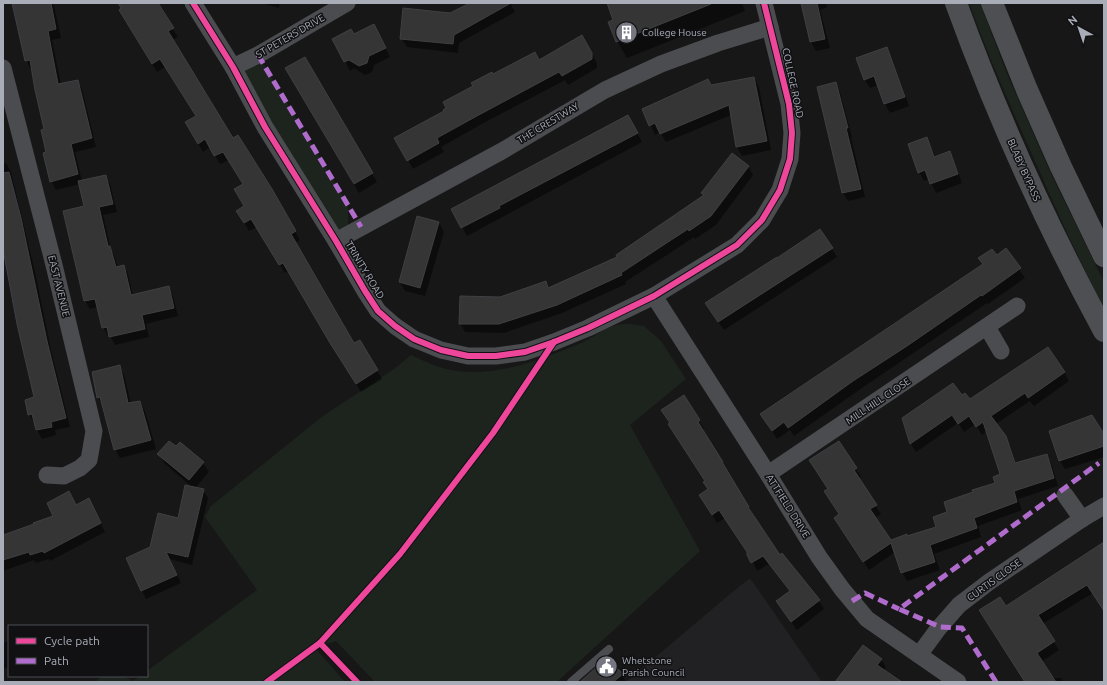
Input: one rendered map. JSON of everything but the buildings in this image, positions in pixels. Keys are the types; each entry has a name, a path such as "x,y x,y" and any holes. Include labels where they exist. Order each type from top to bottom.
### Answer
{"main road":[{"name":"BLABY BYPASS","path":"956,3 1000,114 1037,199 1104,332"},
{"path":"992,3 1027,90 1061,167 1104,256"}],"street":[{"name":"TRINITY ROAD","path":"193,3 233,67 265,127 336,241 365,291 378,310 395,326 414,339 441,350 468,356 496,356 525,352 588,328 654,296"},
{"name":"ST PETERS DRIVE","path":"233,67 258,55 347,3"},
{"name":"COLLEGE ROAD","path":"654,296 737,245 762,220 780,190 790,158 792,133 789,104 764,3"},
{"name":"THE CRESTWAY","path":"336,241 502,151 605,90 661,64 718,43 770,27"},
{"name":"EAST AVENUE","path":"3,68 54,265 94,431 89,460 80,468 64,476 47,475"},
{"name":"ATTFIELD DRIVE","path":"654,296 768,474 819,557 842,589 867,619 958,682"},
{"name":"MILL HILL CLOSE","path":"768,474 1017,306"},
{"path":"987,327 1001,351"},
{"path":"1065,495 1082,518"},
{"name":"CURTIS CLOSE","path":"919,655 959,605 989,582 1082,518 1104,506"}],"lane":[{"path":"571,682 609,649"}],"shaded area":[{"path":"969,3 980,3 1005,69 1051,174 1104,282 1104,308 1057,212 995,70"},
{"path":"258,55 348,204 348,234 336,241 233,67"},
{"path":"620,324 644,326 661,341 686,379 630,425 700,551 557,682 375,682 336,641 315,648 345,682 95,682 101,677 125,677 133,681 139,677 148,677 148,670 257,590 205,517 211,506 323,416 394,369 411,355 435,366 451,370 485,372 518,366 550,356 585,341 605,329"},
{"path":"750,578 822,682 626,682 730,594"}],"marked path":[{"path":"258,55 361,227"},
{"path":"996,682 962,628 940,627 899,609 1099,463"},
{"path":"852,601 865,593 899,609"}],"cycle path":[{"path":"193,3 233,67 265,127 378,311 395,326 414,339 441,350 468,356 496,356 525,352 588,328 654,296 737,245 762,220 780,190 790,159 792,133 789,104 764,3"},
{"path":"267,682 320,643 400,554 493,433 554,342"},
{"path":"320,643 357,682"}],"place":[{"name":"College House","path":"626,32"},
{"name":"Whetstone Parish Council","path":"607,666"}]}
